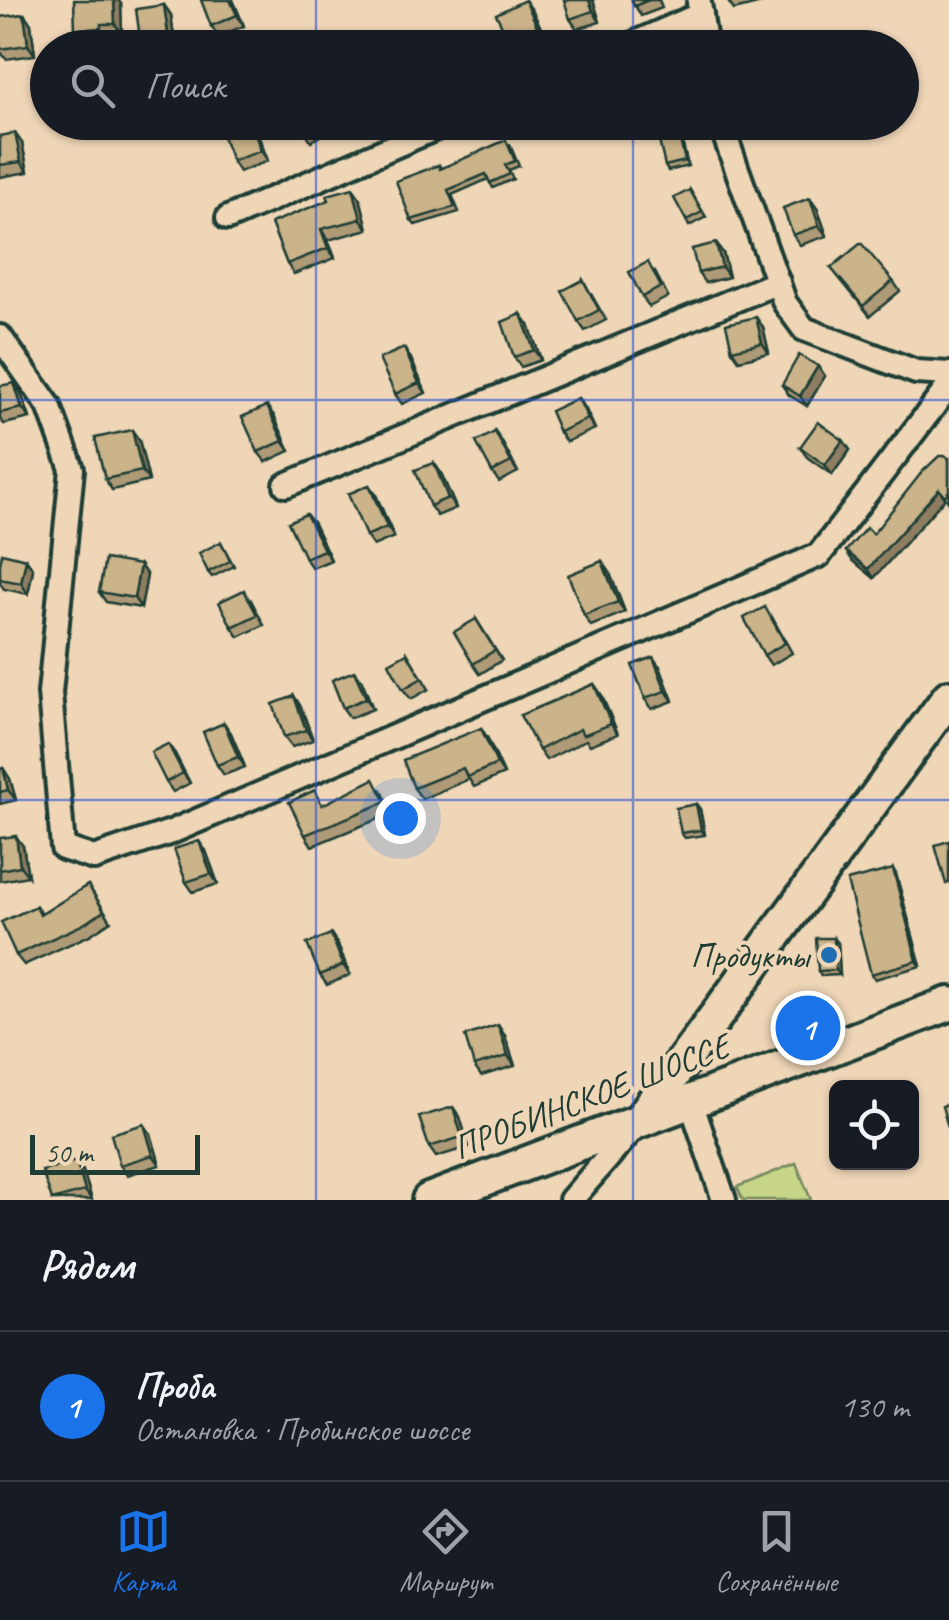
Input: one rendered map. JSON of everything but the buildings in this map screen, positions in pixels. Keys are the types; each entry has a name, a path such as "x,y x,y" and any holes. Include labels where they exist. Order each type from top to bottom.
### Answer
{"main road":[{"path":"640,1120 949,697"},
{"name":"ПРОБИНСКОЕ ШОССЕ","path":"429,1200 949,1004"}],"street":[{"path":"657,30 700,7"},
{"path":"228,218 408,140"},
{"path":"727,140 786,303 804,329 916,372 949,374"},
{"path":"286,485 778,282"},
{"path":"0,337 49,406 72,469 50,693 63,848 94,858 189,824 819,554 949,386"},
{"path":"691,1102 724,1200"},
{"path":"571,1200 640,1120"}],"green space":[{"path":"796,1163 811,1200 743,1200 737,1187"}],"place":[{"name":"Продукты","path":"829,955"},
{"name":"Проба","path":"808,1028"}]}
